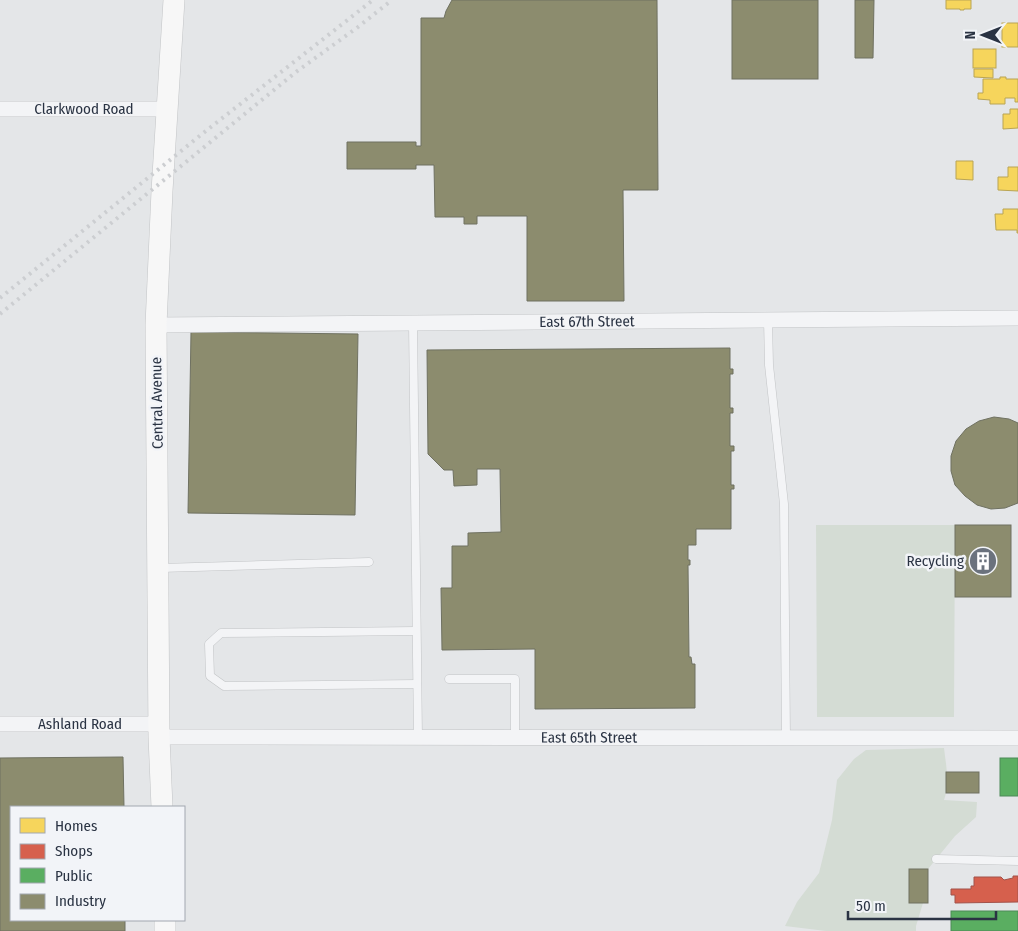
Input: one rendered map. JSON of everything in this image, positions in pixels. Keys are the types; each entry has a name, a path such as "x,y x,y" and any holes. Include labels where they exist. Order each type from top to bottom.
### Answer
{"street":[{"name":"Central Avenue","path":"162,806 156,325 174,0"},
{"name":"Clarkwood Road","path":"0,109 167,109"},
{"name":"East 67th Street","path":"156,325 1018,318"},
{"name":"Ashland Road","path":"0,724 160,731"},
{"name":"East 65th Street","path":"160,731 418,738 1018,738"}],"lane":[{"path":"768,320 769,365 784,504 786,738"},
{"path":"414,323 418,738"},
{"path":"158,568 369,562"},
{"path":"416,631 221,633 210,644 210,676 224,686 417,684"},
{"path":"449,679 516,679 515,738"},
{"path":"936,859 1018,861"}],"shaded area":[{"path":"816,525 955,525 954,717 817,717"},
{"path":"944,748 947,781 944,800 977,802 976,817 955,836 928,869 909,869 909,903 923,903 916,931 826,931 785,926 797,902 819,873 832,820 837,780 854,759 866,750"}],"building: Homes":[{"path":"946,0 971,0 971,9 946,9"},
{"path":"1002,23 1018,23 1018,47 1002,47"},
{"path":"973,49 996,49 996,68 973,68"},
{"path":"974,69 993,69 993,78 974,77"},
{"path":"1000,77 1018,79 1018,102 1015,102 1015,98 1005,98 1005,104 990,104 990,100 978,99 978,93 983,93 983,79 1000,79"},
{"path":"1010,109 1018,109 1018,128 1003,129 1003,114 1010,114"},
{"path":"956,161 973,161 973,180 956,179"},
{"path":"1008,167 1018,167 1018,191 998,190 998,177 1008,177"},
{"path":"1003,209 1018,209 1018,233 1017,230 996,230 995,214 1003,214"}],"building: Shops":[{"path":"1013,876 1018,876 1018,902 955,903 955,895 951,895 951,889 971,889 971,886 974,886 974,877 1001,877 1004,880 1013,878"}],"building: Public":[{"path":"1000,758 1018,758 1018,796 1000,796"},
{"path":"951,911 1018,911 1018,931 951,931"}],"building: Industry":[{"path":"452,0 657,0 658,190 623,190 624,301 527,301 527,216 477,216 477,224 464,224 464,217 435,217 434,165 416,165 416,169 347,169 347,142 416,142 416,146 421,146 421,18 444,18"},
{"path":"732,0 818,0 818,79 732,79"},
{"path":"855,0 874,0 873,58 855,58"},
{"path":"191,332 358,334 355,515 188,513"},
{"path":"730,348 730,369 733,369 733,374 730,374 730,408 733,408 733,413 730,413 730,446 734,446 734,451 731,451 731,485 734,485 734,489 731,489 731,529 696,529 696,545 688,545 688,560 690,560 690,565 688,565 689,657 691,657 692,664 695,664 695,708 535,709 535,649 442,650 441,588 452,588 452,546 468,546 468,533 501,532 500,469 477,469 477,485 454,486 453,470 444,470 428,454 427,350"},
{"path":"994,417 1009,419 1018,423 1018,503 1005,508 991,509 977,505 955,485 951,471 951,456 956,441 966,429 979,421"},
{"name":"Recycling","path":"955,525 1011,525 1011,597 955,597"},
{"path":"123,757 124,806 10,806 10,921 125,921 125,931 0,931 0,758"},
{"path":"946,772 979,772 979,793 946,793"},
{"path":"909,869 928,869 928,903 909,903"}],"railway":[{"path":"0,298 202,134 373,0"},
{"path":"0,314 296,72 392,0"}],"place":[{"name":"Recycling","path":"983,561"}]}
